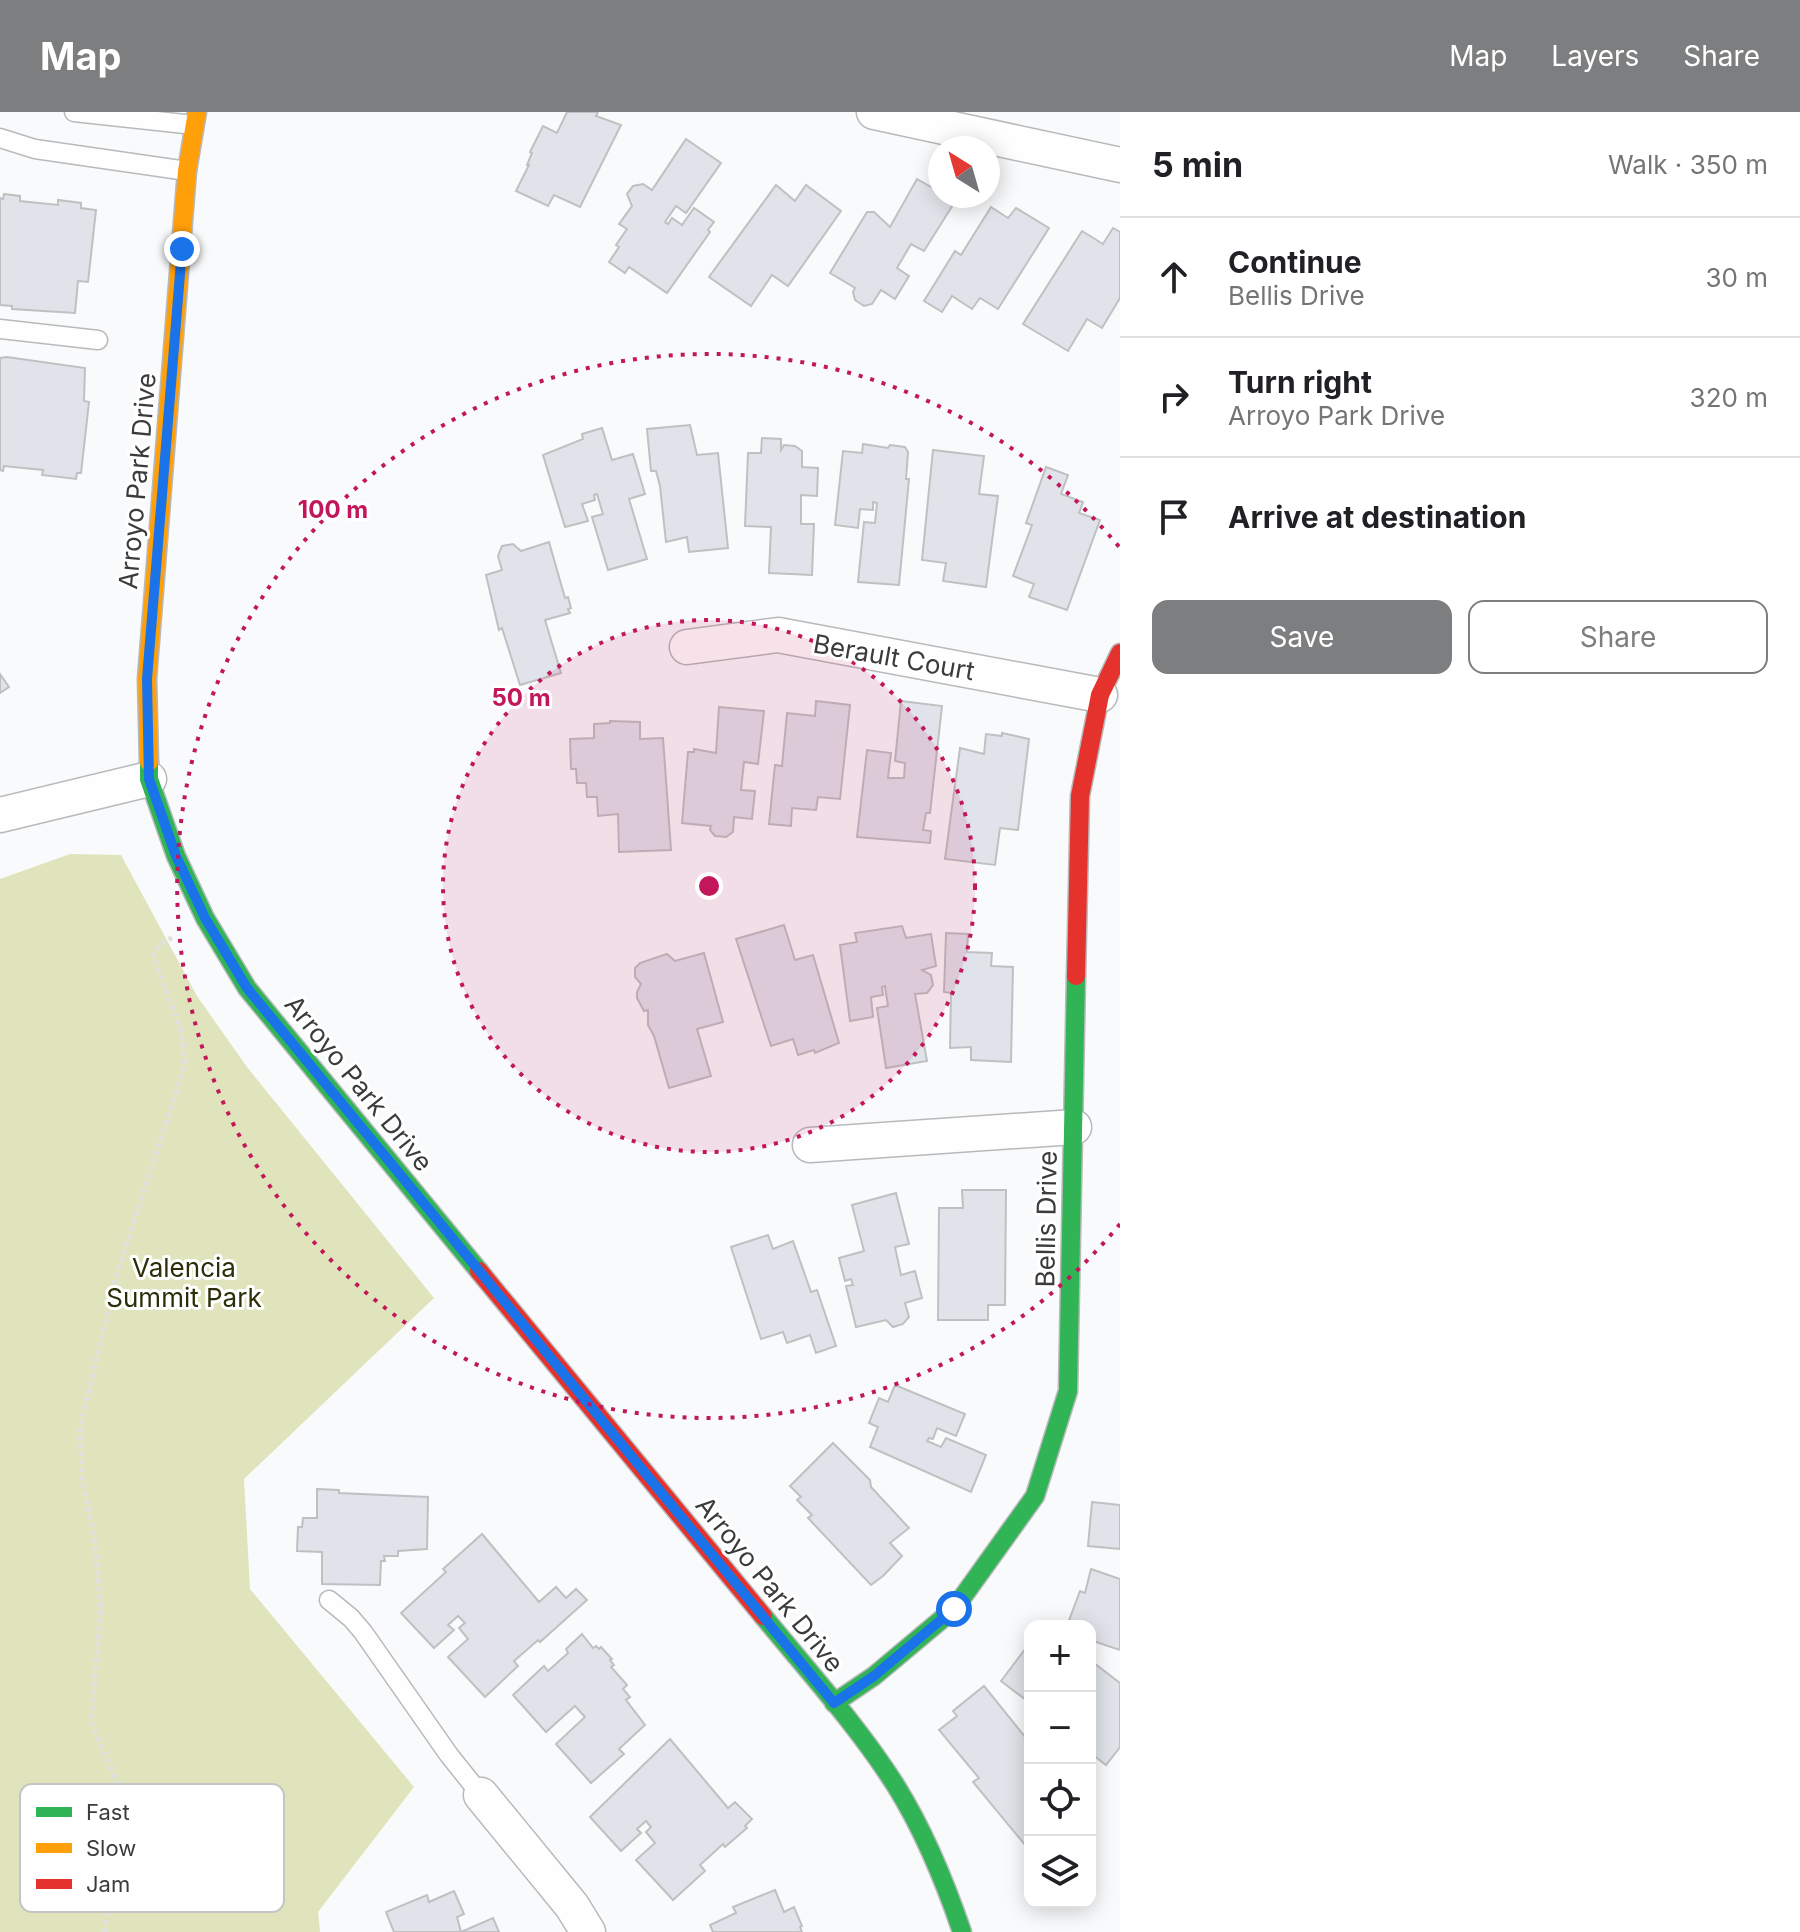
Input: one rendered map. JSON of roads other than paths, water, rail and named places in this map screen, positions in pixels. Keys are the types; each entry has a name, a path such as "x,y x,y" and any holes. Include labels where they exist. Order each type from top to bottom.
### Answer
{"street":[{"path":"874,112 1120,165"},
{"name":"Arroyo Park Drive","path":"196,119 187,171 147,679 149,779 176,856 205,918 247,988 834,1703 896,1787 946,1885 962,1932"},
{"name":"Berault Court","path":"687,647 778,635 1100,695"},
{"name":"Bellis Drive","path":"834,1703 874,1676 954,1609 1035,1496 1068,1391 1080,796 1100,695 1120,653"},
{"path":"0,815 149,779"},
{"path":"810,1145 1074,1127"},
{"path":"481,1795 572,1906 588,1932"}],"lane":[{"path":"74,112 196,119"},
{"path":"0,138 35,149 187,171"},
{"path":"0,329 98,340"},
{"path":"329,1600 363,1632 449,1755 481,1795"}],"park label":[{"name":"Valencia Summit Park","path":"184,1282"}]}
